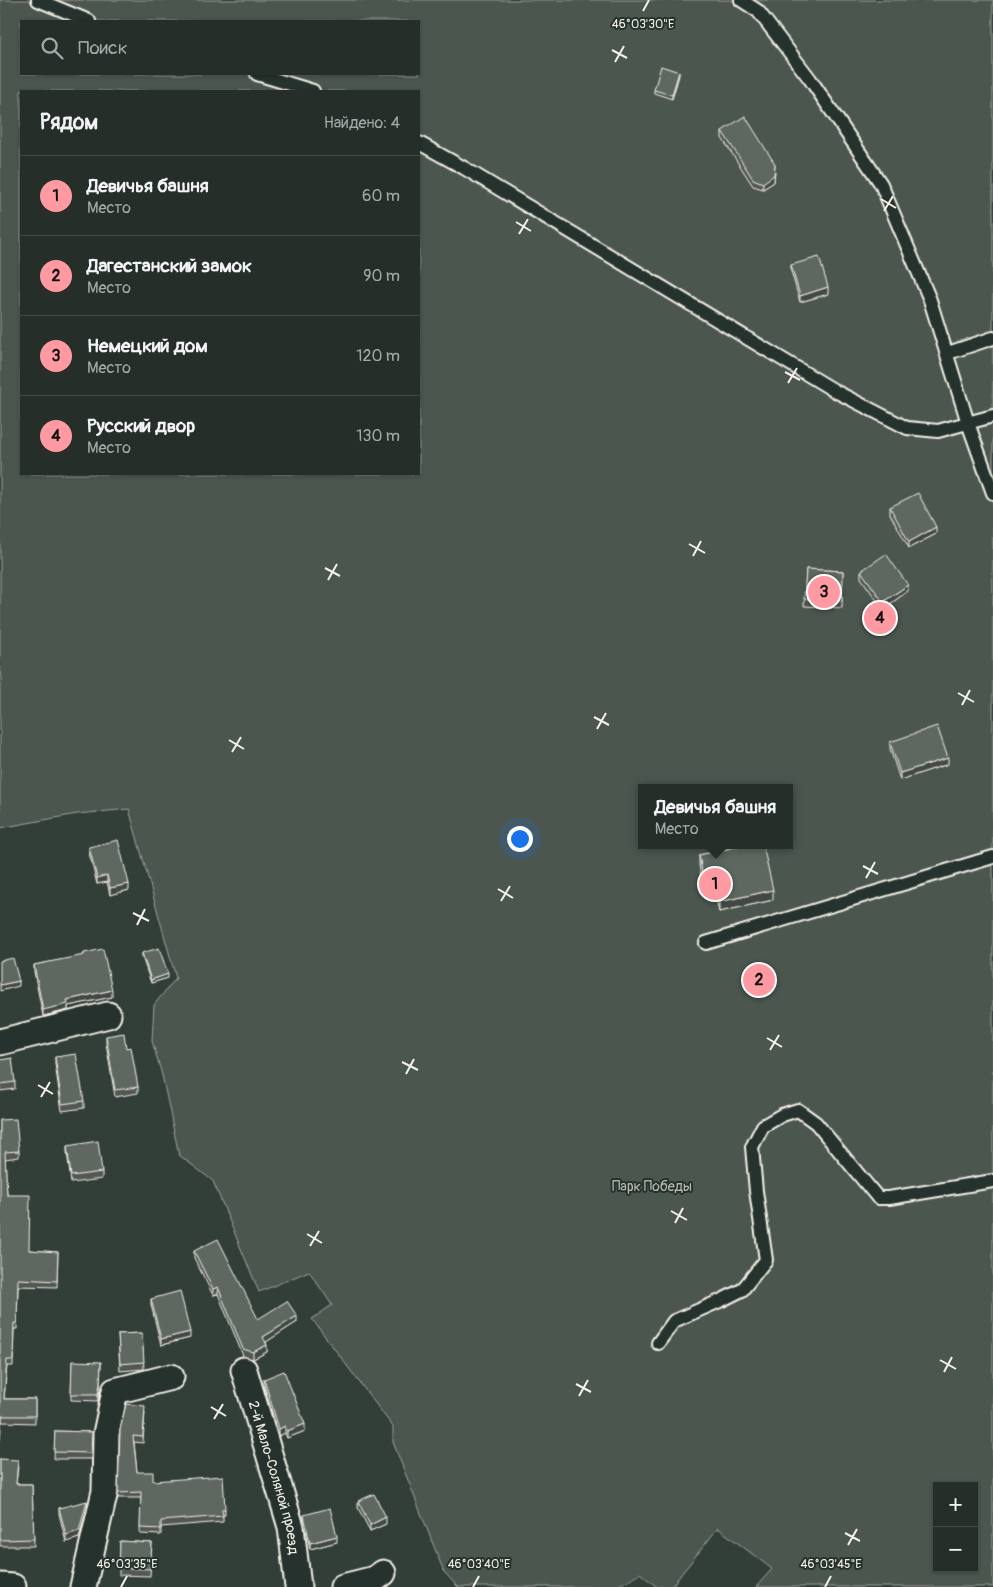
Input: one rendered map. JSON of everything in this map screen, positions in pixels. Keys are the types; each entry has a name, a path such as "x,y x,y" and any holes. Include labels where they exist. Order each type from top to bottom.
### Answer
{"street":[{"path":"0,1042 108,1015"},
{"name":"2-й Мало-Соляной проезд","path":"244,1370 291,1527 298,1587"},
{"path":"83,1587 105,1491 106,1434 115,1391 171,1377"},
{"path":"344,1587 375,1579 383,1573"}],"lane":[{"path":"38,0 87,20"},
{"path":"741,0 758,11 810,79 881,184 930,300 948,353 968,423 993,493"},
{"path":"260,75 310,90"},
{"path":"420,144 836,391 907,428 938,431 993,416"},
{"path":"948,353 993,338"},
{"path":"706,942 993,857"},
{"path":"658,1343 674,1321 742,1290 766,1260 752,1147 763,1126 782,1115 798,1110 816,1123 878,1198 889,1198 993,1181"}],"green space":[{"name":"Парк Победы","path":"0,0 993,0 993,1587 756,1587 772,1569 718,1528 671,1587 657,1587 640,1573 616,1587 458,1587 444,1572 393,1442 393,1427 312,1319 332,1305 309,1271 259,1292 213,1181 179,1155 162,1075 152,1041 154,1005 176,978 129,809 77,814 0,828 0,682 2,680 0,659"}],"building":[{"path":"661,66 679,72 672,95 654,90"},
{"path":"745,116 775,164 774,175 763,183 753,179 722,131"},
{"path":"819,257 828,287 800,296 791,265"},
{"path":"918,493 936,527 909,542 890,507"},
{"path":"886,554 908,585 883,602 861,571"},
{"path":"806,569 843,571 842,601 804,599"},
{"path":"937,726 948,758 900,773 890,742"},
{"path":"118,840 129,884 110,888 107,875 97,878 89,847"},
{"path":"727,849 764,849 773,890 719,902 713,875 703,877 699,855"},
{"path":"159,948 168,974 151,980 142,953"},
{"path":"103,949 112,990 67,1000 68,1004 43,1010 34,965 84,955 84,953"},
{"path":"13,958 19,981 0,985 0,961"},
{"path":"124,1033 126,1048 131,1047 138,1087 115,1090 106,1036"},
{"path":"76,1054 84,1101 62,1104 55,1057"},
{"path":"12,1058 15,1082 0,1084 0,1060"},
{"path":"16,1119 19,1151 5,1152 7,1195 30,1195 29,1250 58,1252 57,1281 18,1279 17,1323 14,1323 13,1360 7,1360 4,1399 35,1399 35,1416 2,1416 0,1440 0,1120"},
{"path":"98,1141 102,1172 71,1176 67,1146"},
{"path":"218,1239 258,1319 287,1301 297,1316 263,1337 267,1345 253,1352 243,1349 218,1287 213,1289 194,1251"},
{"path":"180,1291 190,1332 161,1339 151,1299"},
{"path":"142,1333 144,1362 120,1364 118,1334"},
{"path":"72,1361 101,1362 98,1394 71,1394"},
{"path":"284,1371 305,1424 287,1431 285,1426 279,1429 264,1379"},
{"path":"126,1404 145,1406 143,1437 133,1436 137,1472 153,1472 153,1481 223,1476 225,1509 222,1509 223,1516 161,1521 161,1529 140,1528 141,1492 118,1493 120,1430"},
{"path":"55,1431 92,1432 91,1453 54,1452"},
{"path":"0,1459 18,1460 16,1484 32,1484 34,1539 0,1540"},
{"path":"374,1494 386,1517 370,1525 358,1501"},
{"path":"87,1501 79,1531 66,1535 59,1508"},
{"path":"330,1508 337,1536 310,1543 304,1515"},
{"path":"120,1541 152,1543 150,1569 119,1568"}],"place":[{"name":"Немецкий дом","path":"824,592"},
{"name":"Русский двор","path":"880,618"},
{"name":"Девичья башня","path":"715,884"},
{"name":"Дагестанский замок","path":"759,980"}]}
